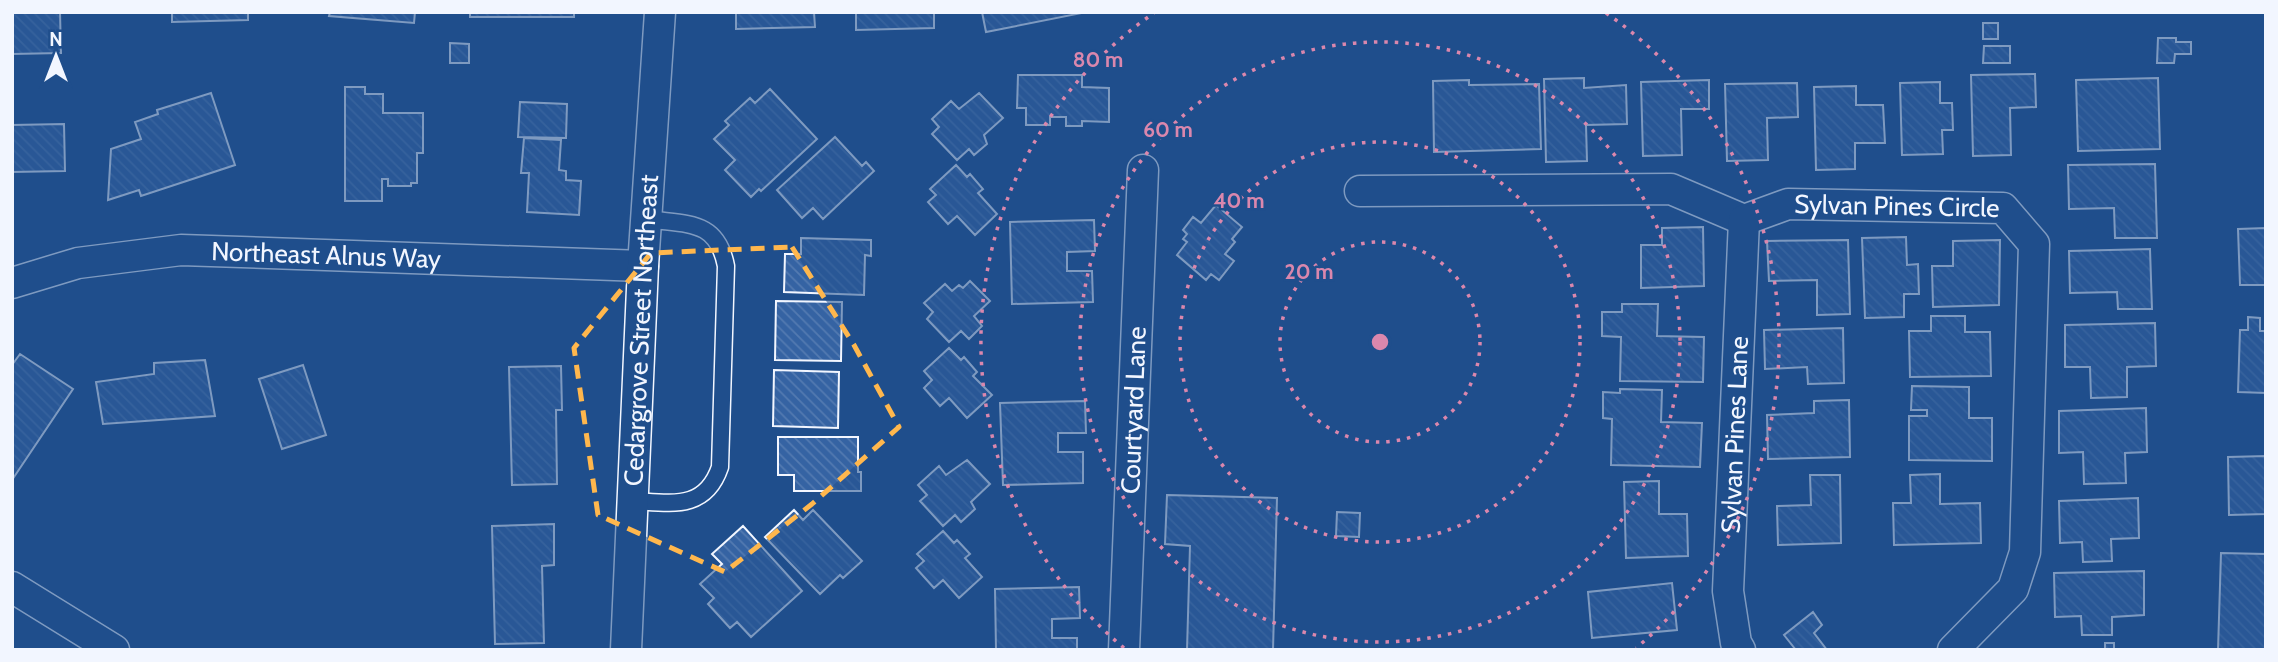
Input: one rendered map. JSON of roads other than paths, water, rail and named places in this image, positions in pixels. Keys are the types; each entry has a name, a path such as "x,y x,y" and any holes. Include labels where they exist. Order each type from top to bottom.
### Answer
{"street":[{"name":"Cedargrove Street Northeast","path":"626,650 643,266 660,12"},
{"name":"Courtyard Lane","path":"1124,650 1143,170"},
{"path":"1360,191 1671,189 1744,220"},
{"name":"Sylvan Pines Circle","path":"1744,220 1788,204 2003,208 2034,244 2025,552 2012,589 1953,650"},
{"name":"Sylvan Pines Lane","path":"1740,650 1736,643 1728,590 1744,220"},
{"name":"Northeast Alnus Way","path":"12,283 78,262 181,250 643,266"},
{"path":"12,587 114,650"}],"lane":[{"path":"633,501 681,503 700,496 715,483 720,467 726,266 723,248 715,237 701,227 647,219"}]}
